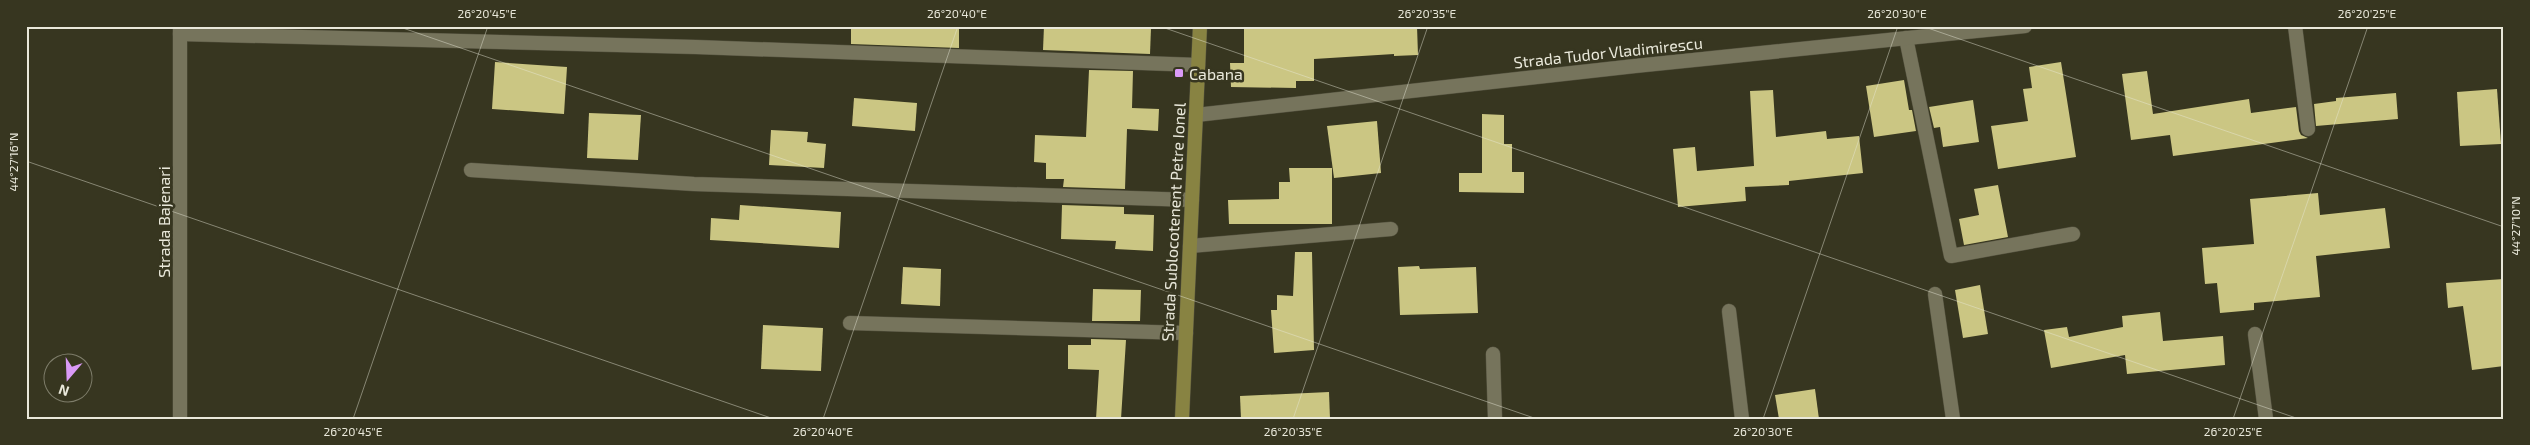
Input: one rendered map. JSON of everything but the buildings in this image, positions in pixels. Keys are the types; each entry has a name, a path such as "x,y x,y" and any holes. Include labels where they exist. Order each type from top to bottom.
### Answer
{"main road":[{"name":"Strada Sublocotenent Petre Ionel","path":"1182,419 1200,26"}],"street":[{"name":"Strada Tudor Vladimirescu","path":"1196,115 1635,66 2025,26"},
{"path":"2295,26 2308,129"},
{"path":"180,30 1198,65"},
{"name":"Strada Bajenari","path":"180,30 180,419"},
{"path":"1906,38 1951,256 2073,234"},
{"path":"471,170 694,184 1192,200"},
{"path":"1190,246 1391,229"},
{"path":"1935,294 1953,419"},
{"path":"1729,311 1742,419"},
{"path":"850,323 1186,334"},
{"path":"2255,334 2266,419"},
{"path":"1493,354 1495,419"}],"place":[{"name":"Cabana","path":"1179,73"}]}
